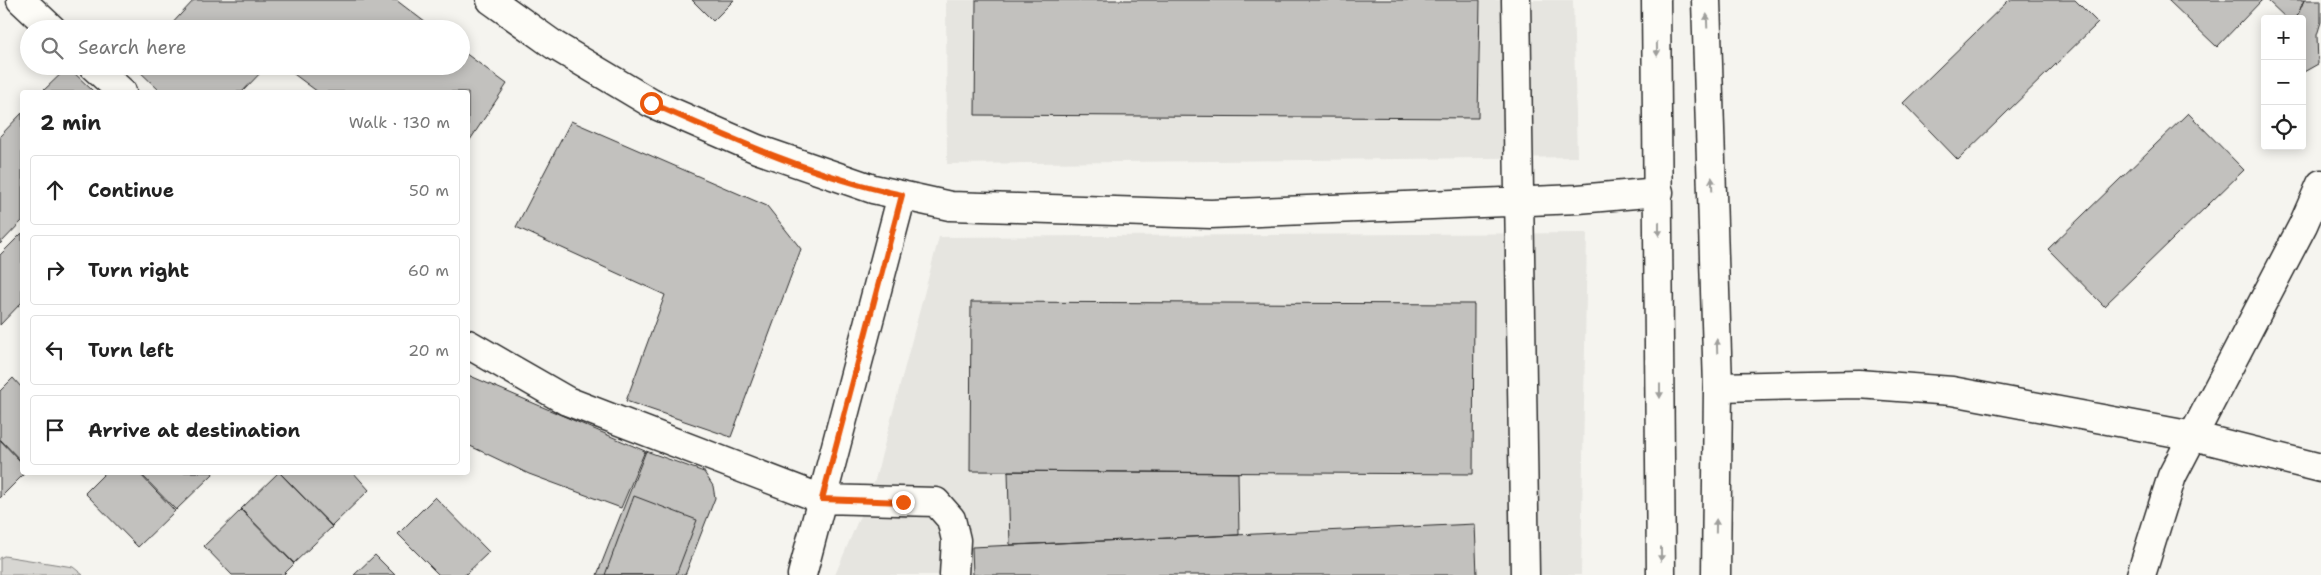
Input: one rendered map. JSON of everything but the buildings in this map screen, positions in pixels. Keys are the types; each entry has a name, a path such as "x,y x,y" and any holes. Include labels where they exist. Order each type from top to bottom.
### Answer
{"main road":[{"path":"21,0 42,20"},
{"path":"491,0 554,45 651,103 757,149 873,189 950,206 1211,214 1519,202 1659,192"},
{"path":"1516,0 1526,575"},
{"path":"1656,0 1661,575"},
{"path":"1706,0 1718,387 1716,575"},
{"path":"103,75 120,90"},
{"path":"2141,575 2172,476 2303,226 2321,184"},
{"path":"802,575 902,195"},
{"path":"470,345 567,401 822,499 936,502 951,519 956,540 954,575"},
{"path":"1718,387 1859,384 1952,391 2193,436 2321,468"}],"shaded area":[{"path":"946,0 1573,0 1577,157 947,164"},
{"path":"1587,233 1581,575 835,575 875,480 939,237"},
{"path":"4,556 73,567 83,575 0,575 0,558"}],"route":[{"path":"651,103 757,149 873,189 902,195 822,499 903,502"}]}
